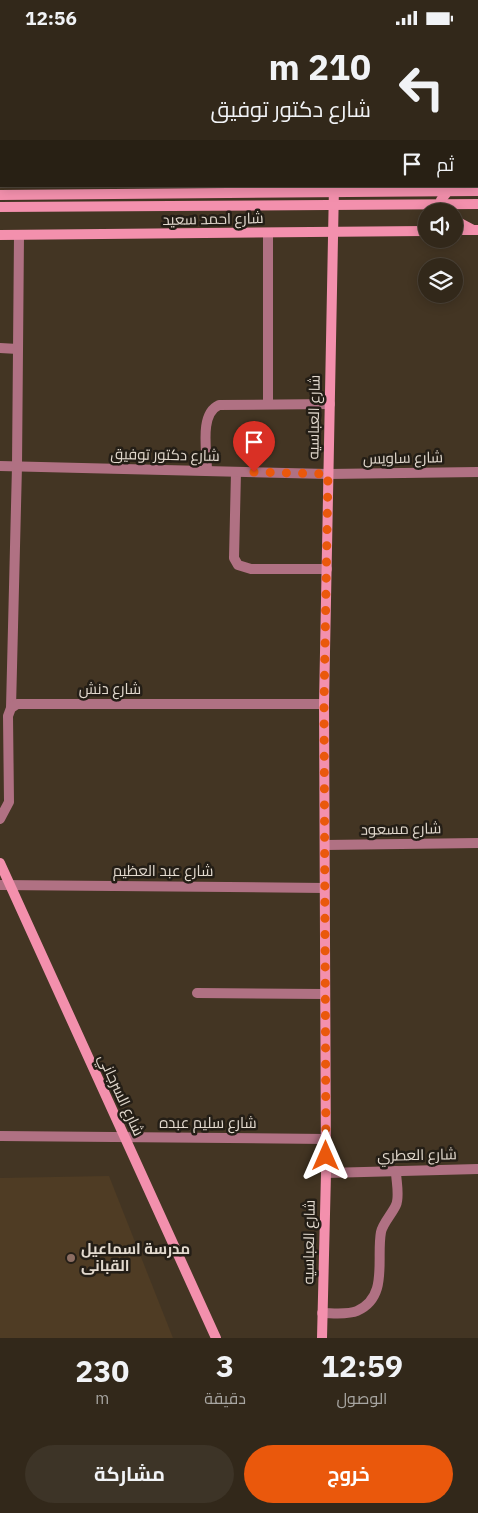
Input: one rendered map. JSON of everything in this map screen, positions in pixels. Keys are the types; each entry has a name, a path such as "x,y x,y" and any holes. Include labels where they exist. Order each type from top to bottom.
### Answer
{"main road":[{"name":"شارع العباسيه","path":"322,1338 326,1173 324,704 334,187"},
{"path":"442,203 442,200 451,187"},
{"path":"0,195 478,191"},
{"path":"0,207 478,204"},
{"path":"463,224 476,230"},
{"path":"463,231 476,230"},
{"name":"شارع احمد سعيد","path":"0,235 333,234 418,231"},
{"name":"شارع السرجاني","path":"0,863 5,885 216,1338"}],"street":[{"path":"268,233 268,404"},
{"path":"0,819 9,802 8,716 11,708 17,466 19,235"},
{"path":"0,348 18,349"},
{"path":"207,471 207,417 212,409 219,405 330,404"},
{"name":"شارع دكتور توفيق","path":"0,466 328,474"},
{"path":"236,472 234,559 238,565 252,569 327,569"},
{"name":"شارع ساويس","path":"328,474 478,472"},
{"name":"شارع دنش","path":"11,708 17,704 324,704"},
{"name":"شارع مسعود","path":"325,845 478,843"},
{"name":"شارع عبد العظيم","path":"5,885 326,887"},
{"path":"197,993 325,995"},
{"name":"شارع سليم عبده","path":"0,1136 326,1139"},
{"name":"شارع العطري","path":"326,1173 478,1169"},
{"path":"322,1313 355,1312 368,1304 374,1297 379,1283 382,1229 396,1205 396,1171"}],"shaded area":[{"name":"مدرسة اسماعيل القبانى","path":"109,1176 173,1338 0,1338 0,1178"}],"place":[{"name":"مدرسة اسماعيل القبانى","path":"71,1258"}],"route":[{"path":"254,472 328,474 324,704 326,1156"}]}
